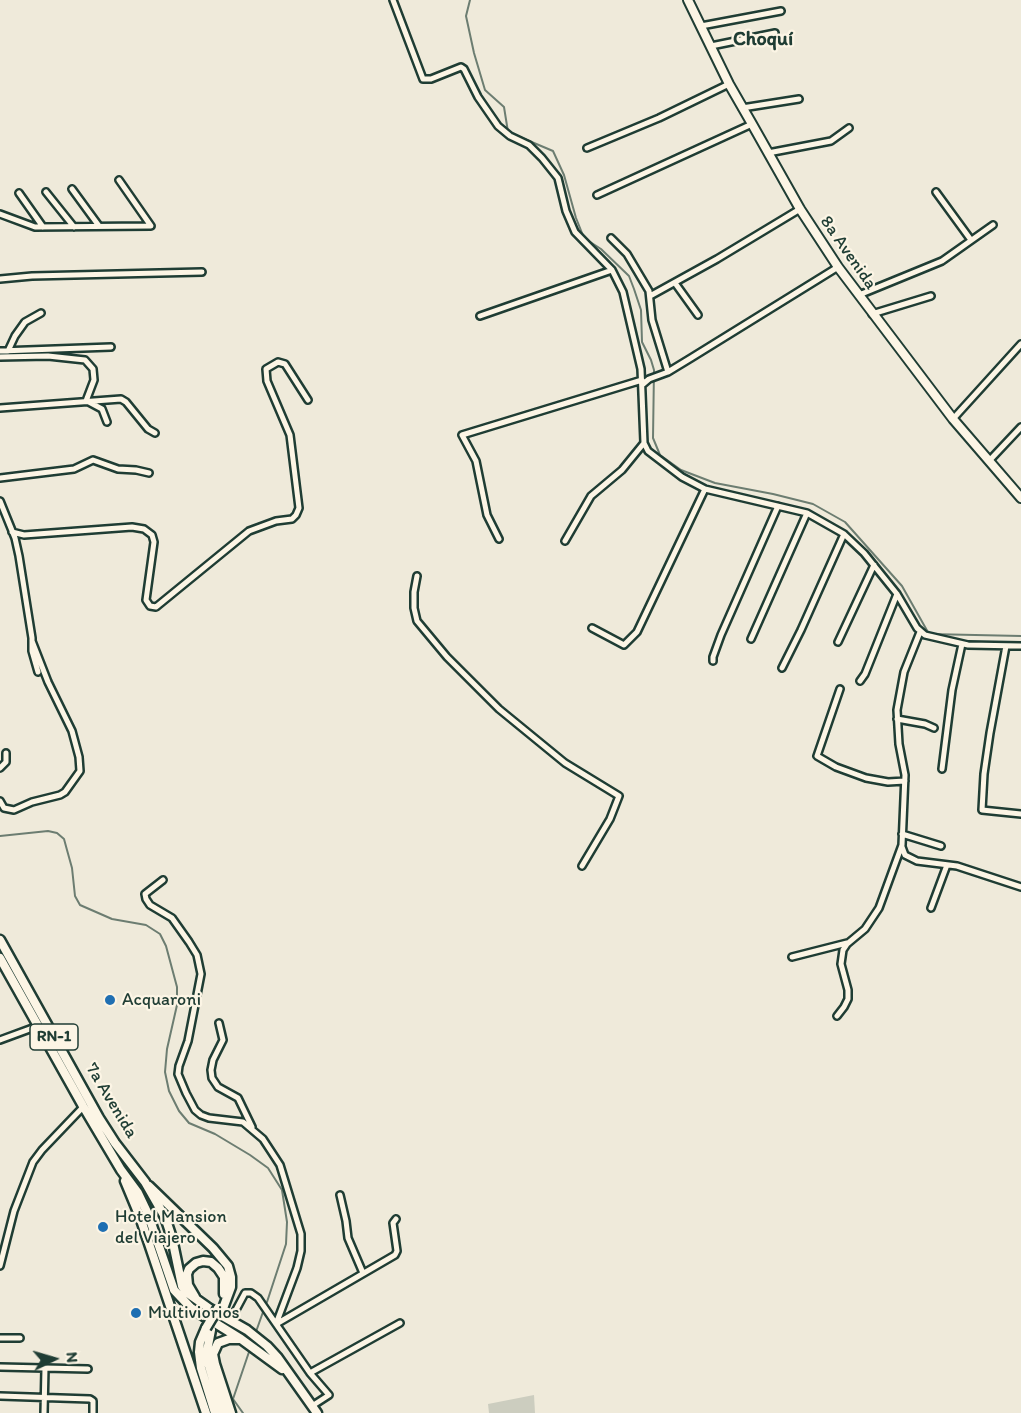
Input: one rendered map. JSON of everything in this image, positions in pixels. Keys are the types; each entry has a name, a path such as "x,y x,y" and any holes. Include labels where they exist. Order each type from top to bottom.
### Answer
{"main road":[{"name":"7a Avenida","path":"0,940 121,1170"},
{"name":"7a Avenida","path":"0,958 38,1026 87,1104 144,1182"},
{"name":"RN-1","path":"121,1170 138,1193 148,1214 170,1278 180,1298 191,1308 278,1358 314,1410"},
{"path":"121,1170 135,1204 206,1413"},
{"name":"RN-1","path":"144,1182 169,1227 182,1286 197,1300 247,1330 265,1350"},
{"path":"144,1182 213,1248 228,1266 231,1287 200,1342 199,1352 201,1368 215,1413"},
{"path":"197,1300 189,1285 187,1274 196,1263 212,1262 224,1277 224,1294 220,1309"},
{"path":"208,1329 206,1356 223,1413"},
{"path":"231,1413 214,1364 213,1354 218,1343 229,1339 242,1339"}],"street":[{"path":"393,0 423,79 426,81 461,67 464,69 478,97 498,126 510,136 529,145 558,178 566,211 575,232 612,270 623,292 641,369 644,443 648,451 682,477 705,489 807,513 844,534 874,565 897,594 920,632 927,636 962,644 1021,646"},
{"name":"8a Avenida","path":"688,0 742,108 800,209 838,267 952,419 1020,495"},
{"path":"701,26 781,11"},
{"path":"711,46 775,33"},
{"path":"587,148 659,118 729,84"},
{"path":"742,108 799,99"},
{"path":"597,195 752,124"},
{"path":"768,153 831,141 849,128"},
{"path":"0,214 35,227 151,226 119,180"},
{"path":"72,189 99,226"},
{"path":"46,192 74,227"},
{"path":"936,192 971,240"},
{"path":"19,193 43,227"},
{"path":"650,296 800,209"},
{"path":"859,295 942,261 993,225"},
{"path":"610,238 627,254 650,296 652,320 666,373"},
{"path":"499,539 487,513 476,461 462,435 642,383 666,373 838,267"},
{"path":"480,316 612,270"},
{"path":"0,279 32,276 202,272"},
{"path":"675,283 698,315"},
{"path":"872,314 931,296"},
{"path":"8,351 25,322 41,313"},
{"path":"952,419 1021,344"},
{"path":"0,351 111,347"},
{"path":"0,357 48,356 85,360 93,369 94,380 86,400"},
{"path":"12,532 24,535 132,527 144,529 152,535 154,542 147,600 150,606 156,607 249,531 276,521 292,519 297,515 298,504 290,435 267,381 267,369 278,362 285,364 308,400"},
{"path":"0,408 121,399 154,433"},
{"path":"86,400 102,409 107,422"},
{"path":"989,461 1021,427"},
{"path":"565,541 591,496 622,470 644,443"},
{"path":"0,478 74,469 93,460 118,469 149,474"},
{"path":"592,628 624,645 637,632 705,489"},
{"path":"0,501 19,556 32,654 38,672"},
{"path":"713,661 721,635 778,506"},
{"path":"751,639 807,513"},
{"path":"782,668 844,534"},
{"path":"838,642 874,565"},
{"path":"417,576 414,608 417,621 447,657 499,708 565,763 619,796 610,819 582,866"},
{"path":"860,681 897,594"},
{"path":"920,632 904,672 898,697 897,719 905,781 902,834 904,853 921,862 947,865 1021,887"},
{"path":"0,801 4,808 14,810 32,802 60,795 65,792 80,771 72,731 48,682 32,641"},
{"path":"942,770 952,690 962,644"},
{"path":"1006,646 990,733 981,810 1021,813"},
{"path":"840,689 817,756 836,767 866,778 888,782 905,781"},
{"path":"897,719 934,728"},
{"path":"0,768 6,762 6,753"},
{"path":"902,834 941,846"},
{"path":"837,1016 848,999 841,959 844,947 865,929 879,908 902,845"},
{"path":"931,908 947,865"},
{"path":"163,880 145,894 146,900 171,918 183,934 197,955 201,974 192,1027 178,1066 178,1074 195,1110 201,1115 208,1118 243,1122 263,1138 280,1165 301,1234 301,1251 297,1268 276,1324"},
{"path":"792,957 841,946 851,941"},
{"path":"219,1023 224,1040 213,1060 212,1078 218,1088 238,1098 253,1128"},
{"path":"0,1040 38,1026"},
{"path":"0,1266 14,1210 33,1162 87,1104"},
{"path":"340,1195 348,1238 363,1273"},
{"path":"276,1324 397,1254 393,1224 396,1219"},
{"path":"230,1321 243,1296 249,1292 263,1304 310,1373 329,1395 314,1410"},
{"path":"310,1373 400,1323"},
{"path":"0,1338 20,1338"},
{"path":"0,1367 88,1369"},
{"path":"44,1413 45,1368"},
{"path":"0,1396 90,1399 93,1401 93,1413"}],"shaded area":[{"path":"534,1395 535,1413 489,1413 488,1404"}],"waterway":[{"path":"470,0 466,16 474,53 485,90 504,107 508,132 553,151 564,175 584,238 601,249 629,276 641,310 642,342 654,370 653,438 660,455 681,470 715,483 813,504 845,522 902,586 929,634 1021,636"},
{"path":"0,836 48,831 57,833 64,839 72,868 75,896 80,905 112,919 146,925 160,934 166,946 177,987 177,1005 167,1049 165,1072 169,1091 179,1111 189,1123 215,1134 250,1155 268,1168 282,1190 287,1222 286,1244 267,1302"},
{"path":"252,1343 263,1312"},
{"path":"243,1413 233,1399 250,1349"}],"place":[{"name":"Acquaroni","path":"110,1000"},
{"name":"Hotel Mansion del Viajero","path":"103,1227"},
{"name":"Multiviorios","path":"136,1313"}],"district":[{"name":"Choquí","path":"763,40"}]}
